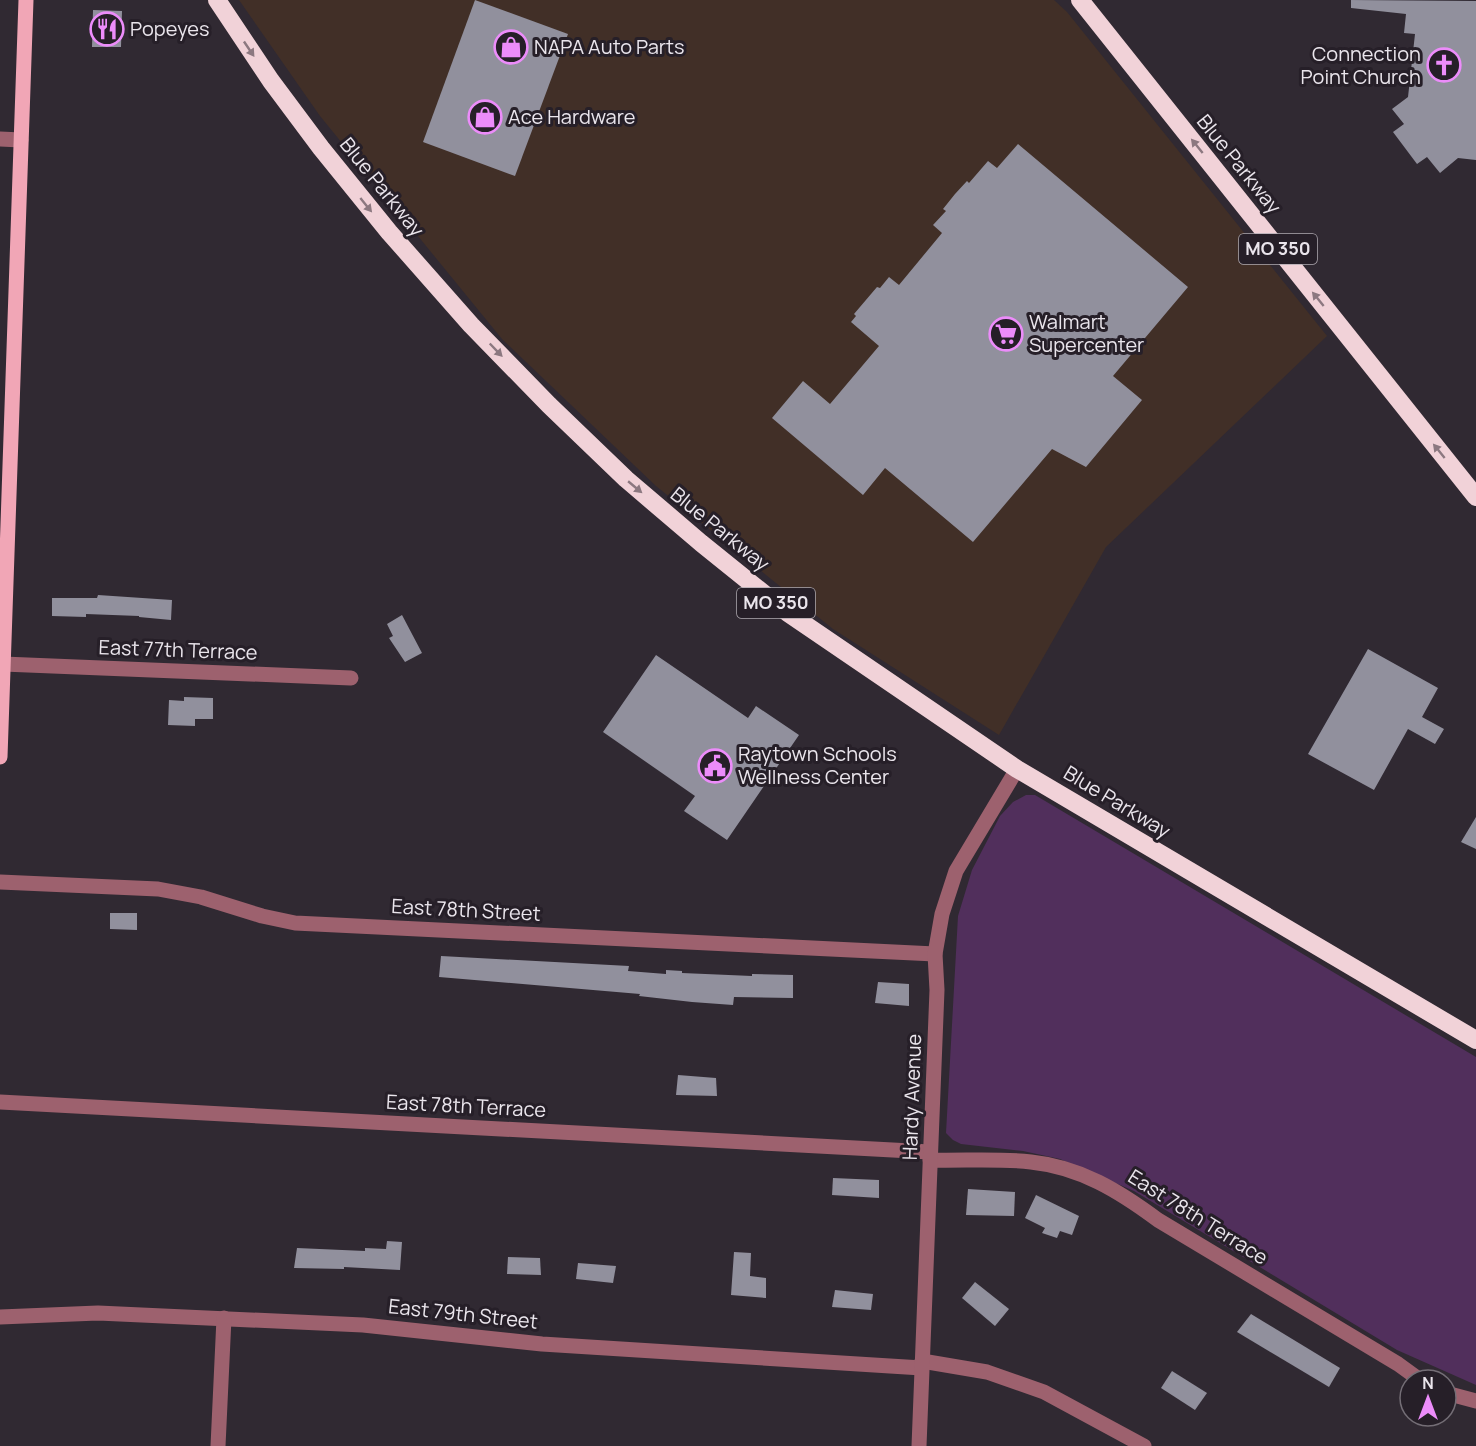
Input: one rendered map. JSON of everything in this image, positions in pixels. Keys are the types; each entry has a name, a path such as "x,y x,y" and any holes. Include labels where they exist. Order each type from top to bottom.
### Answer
{"highway":[{"name":"Blue Parkway","path":"217,0 271,81 388,232 471,325 600,454 701,543 788,613 1017,769 1476,1040"},
{"name":"Blue Parkway","path":"1080,0 1476,497"}],"main road":[{"path":"0,757 7,374 27,0"}],"street":[{"path":"0,139 21,140"},
{"name":"East 77th Terrace","path":"3,664 351,678"},
{"name":"Hardy Avenue","path":"919,1446 937,990 935,954 942,914 956,870 1017,769"},
{"name":"East 78th Street","path":"0,882 158,889 201,897 262,916 295,923 935,954"},
{"name":"East 78th Terrace","path":"0,1102 1031,1162 1064,1168 1095,1179 1125,1195 1158,1220 1404,1368"},
{"name":"East 79th Street","path":"0,1317 98,1313 363,1325 542,1344 922,1365 987,1372 1044,1392 1144,1446"},
{"path":"218,1446 224,1318"},
{"path":"1458,1396 1476,1401"}],"shaded area":[{"path":"239,0 1054,0 1067,12 1327,336 1106,547 999,735 833,629 656,486 502,339 320,116"},
{"path":"1026,795 1035,795 1476,1057 1476,1385 1458,1377 1458,1368 1438,1368 1397,1350 1134,1191 1060,1159 1023,1151 961,1144 946,1133 958,916 972,870 1000,816 1013,802"}],"building":[{"path":"475,0 568,34 515,176 423,142"},
{"name":"Connection Point Church","path":"1351,0 1476,1 1476,160 1458,158 1440,173 1427,157 1417,164 1393,132 1404,124 1392,109 1408,97 1415,34 1404,33 1406,14 1351,8"},
{"path":"93,10 122,11 121,47 92,47"},
{"name":"Walmart Supercenter","path":"1018,144 1188,287 1113,376 1142,400 1086,467 1052,449 973,542 885,468 863,495 772,418 803,381 830,404 879,346 851,322 856,316 854,314 877,287 880,288 889,277 899,285 942,233 933,225 946,211 943,209 955,194 967,181 969,183 988,161 997,168"},
{"path":"98,595 172,600 171,620 86,614 86,617 52,616 52,598 97,598"},
{"path":"402,615 422,653 405,662 389,638 393,636 387,624"},
{"path":"1368,649 1438,688 1422,717 1444,729 1435,744 1408,729 1374,790 1308,754"},
{"name":"Raytown Schools Wellness Center","path":"656,655 748,718 756,706 799,735 727,840 684,811 695,796 603,732"},
{"path":"184,697 213,698 213,719 195,719 195,726 168,725 169,700 184,701"},
{"path":"1476,817 1476,849 1461,842"},
{"path":"110,913 137,913 137,930 110,929"},
{"path":"441,956 629,966 628,971 666,974 666,970 682,971 682,973 752,976 752,974 793,975 793,998 734,997 733,1005 639,996 640,994 439,977"},
{"path":"878,982 909,984 909,1006 875,1003"},
{"path":"678,1075 716,1078 717,1096 676,1095"},
{"path":"833,1178 879,1180 879,1198 832,1195"},
{"path":"968,1189 1015,1192 1014,1216 966,1215"},
{"path":"1036,1195 1079,1216 1072,1235 1060,1231 1057,1238 1042,1233 1045,1228 1025,1218"},
{"path":"387,1241 402,1242 400,1270 344,1267 344,1269 294,1268 297,1248 365,1251 365,1248 386,1249"},
{"path":"734,1252 751,1253 750,1276 766,1278 766,1298 731,1295"},
{"path":"508,1257 540,1258 541,1275 507,1274"},
{"path":"578,1263 616,1266 613,1283 576,1279"},
{"path":"975,1282 1009,1309 995,1326 962,1298"},
{"path":"835,1290 873,1294 871,1310 832,1307"},
{"path":"1251,1314 1340,1368 1329,1387 1237,1332"},
{"path":"1172,1371 1207,1393 1195,1410 1161,1388"}],"place":[{"name":"Popeyes","path":"107,29"},
{"name":"NAPA Auto Parts","path":"511,47"},
{"name":"Connection Point Church","path":"1444,65"},
{"name":"Ace Hardware","path":"485,117"},
{"name":"Walmart Supercenter","path":"1006,334"},
{"name":"Raytown Schools Wellness Center","path":"715,766"}]}
